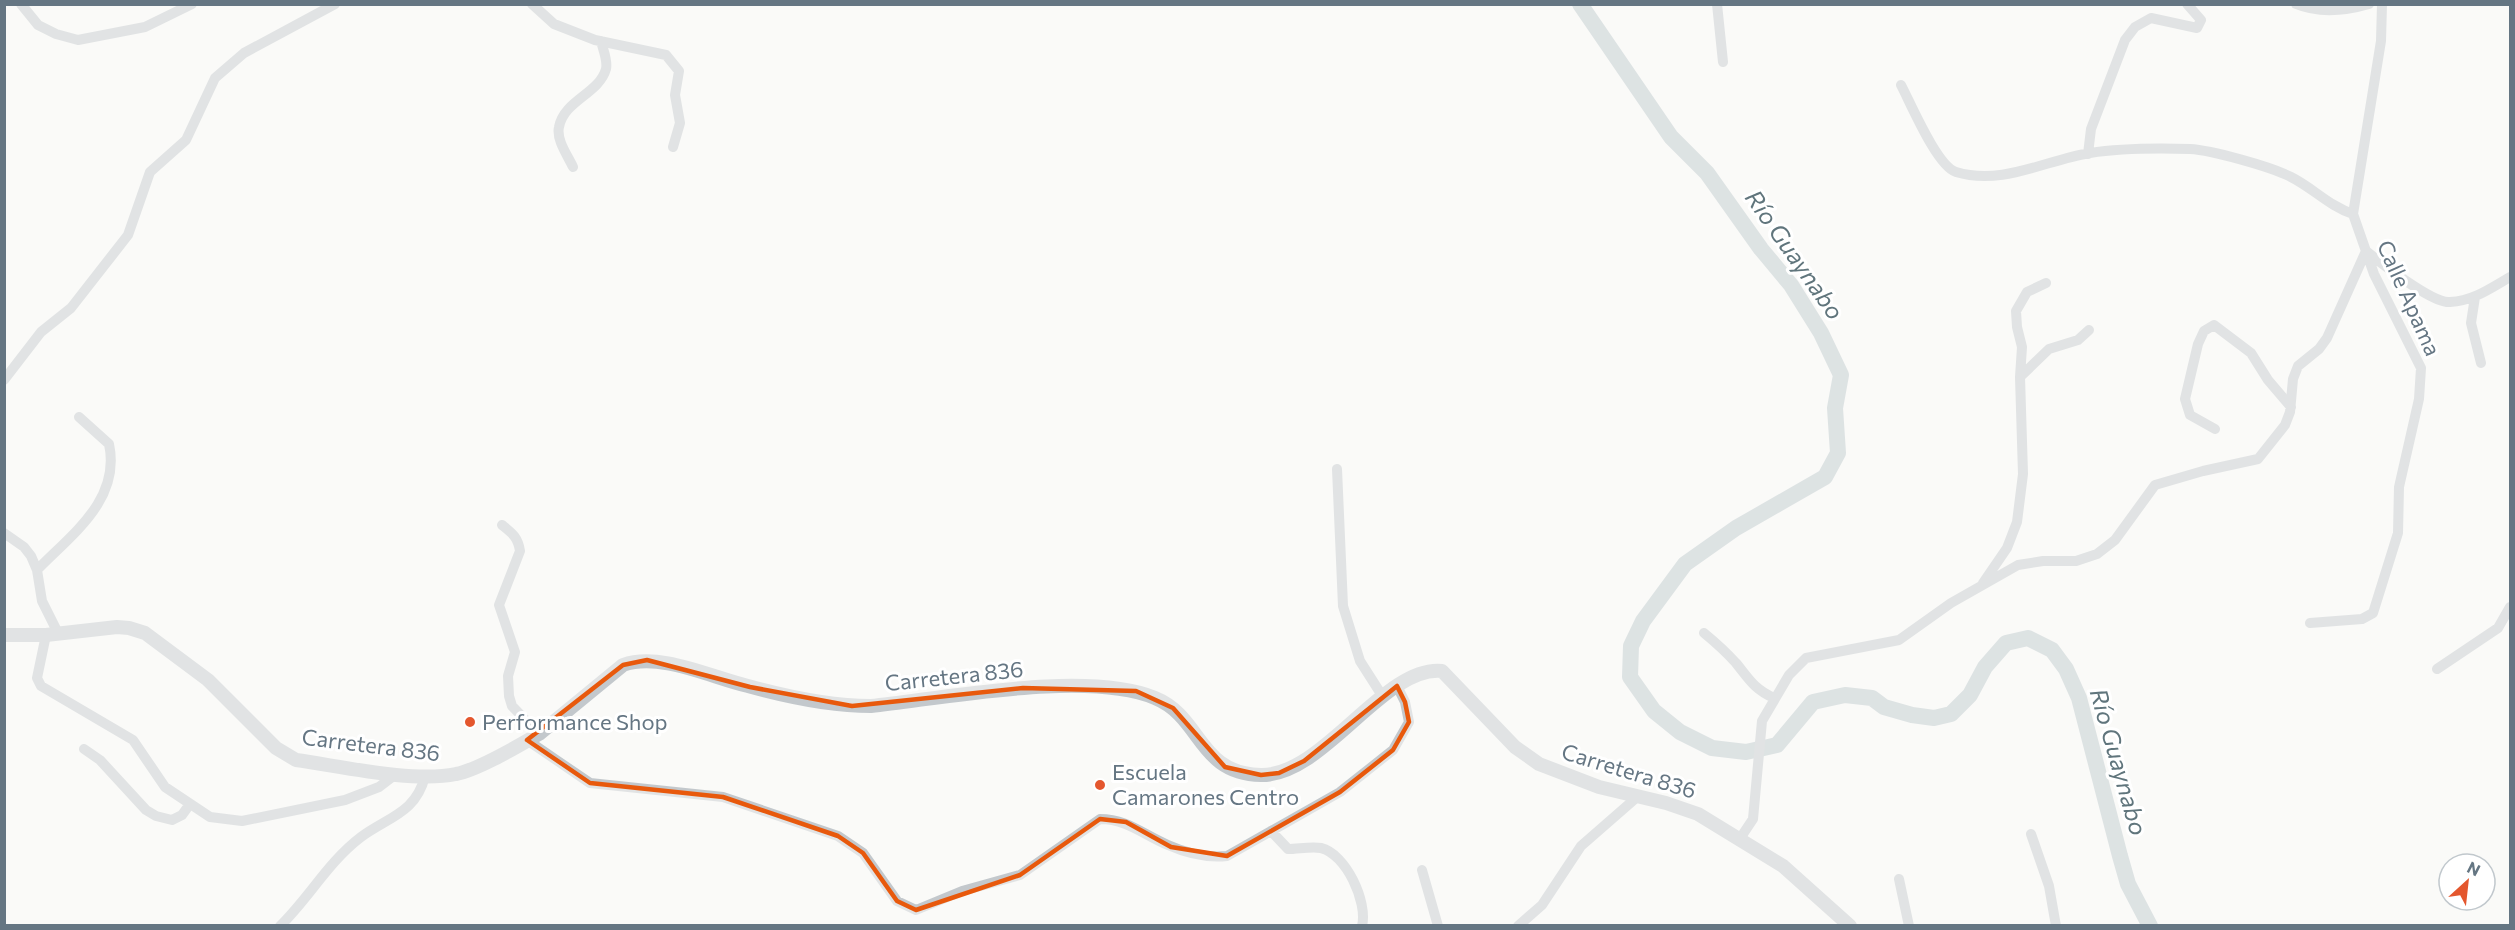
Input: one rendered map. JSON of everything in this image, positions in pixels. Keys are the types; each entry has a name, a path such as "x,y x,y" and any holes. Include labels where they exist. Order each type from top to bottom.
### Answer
{"street":[{"path":"21,4 38,25 56,34 78,40 146,27 192,4"},
{"path":"4,380 41,332 71,308 128,235 150,172 186,140 215,78 244,53 335,4"},
{"path":"532,4 554,24 601,41 666,55 679,71 675,96 680,123 673,147"},
{"path":"1718,4 1723,62"},
{"path":"2088,154 2091,129 2125,40 2135,27 2151,18 2198,28 2201,21 2187,4"},
{"path":"2296,4 2307,9 2343,11 2369,4"},
{"name":"Calle Apama","path":"2310,623 2362,619 2373,612 2398,533 2399,487 2419,399 2421,368 2374,274 2353,214 2381,41 2382,4"},
{"path":"573,167 560,140 558,128 565,113 574,102 601,79 606,68 601,41"},
{"path":"1901,85 1940,158 1953,171 1977,176 2010,174 2088,154 2131,149 2192,149 2227,157 2290,177 2339,209 2353,214"},
{"path":"1739,840 1752,822 1762,722 1789,675 1806,658 1899,640 1951,603 2018,565 2043,561 2076,561 2097,554 2115,540 2155,485 2203,471 2258,459 2285,425 2291,406 2293,379 2298,366 2319,349 2327,338 2366,251 2403,280 2447,303 2475,297 2511,277"},
{"path":"1981,586 2007,548 2017,522 2023,474 2020,377 2022,347 2016,311 2027,292 2046,283"},
{"path":"2475,297 2471,323 2481,363"},
{"path":"2215,429 2190,415 2185,399 2198,344 2204,331 2214,325 2251,353 2268,380 2291,406"},
{"path":"2020,377 2049,350 2078,340 2089,330"},
{"path":"37,570 93,511 107,490 111,471 109,444 79,417"},
{"path":"1337,469 1343,606 1360,661 1383,698"},
{"path":"502,525 515,535 520,551 499,605 515,652 507,687 512,706 533,737 590,783 723,797 838,836 863,853 897,902 915,910 962,891 1020,876 1100,819 1126,822 1171,847 1212,857 1227,856 1340,792 1393,750 1409,722 1405,702 1397,686"},
{"path":"4,533 24,547 37,570 42,601 52,634 37,678 40,686 133,740 165,787 210,817 242,821 345,800 378,787 396,774"},
{"path":"2437,669 2498,628 2511,607"},
{"name":"Carretera 836","path":"4,635 52,634 129,627 145,633 208,680 276,748 287,756 296,760 425,776 459,774 533,737 622,665 635,661 661,661 750,687 822,703 852,706 871,706 1023,688 1080,686 1136,691 1157,698 1173,708 1204,747 1225,767 1261,775 1279,773 1304,761 1409,678 1442,671 1524,754 1539,765 1599,787 1636,798 1666,803 1698,814 1783,866 1850,926"},
{"path":"1704,633 1736,663 1745,678 1762,693 1774,698"},
{"path":"84,749 100,760 139,803 156,816 172,820 182,815 190,804"},
{"path":"280,926 338,858 361,837 412,804 421,793 425,776"},
{"path":"1518,926 1542,905 1581,846 1636,798"},
{"path":"1271,831 1288,849 1320,848 1337,857 1353,879 1361,906 1362,926"},
{"path":"2031,834 2049,886 2056,926"},
{"path":"1422,870 1438,926"},
{"path":"1899,879 1909,926"}],"highlighted area":[{"path":"647,660 750,687 852,706 1023,688 1136,691 1173,708 1225,767 1261,775 1279,773 1304,761 1397,686 1405,702 1409,722 1393,750 1340,792 1227,856 1171,847 1126,822 1100,819 1020,875 916,910 897,901 863,853 838,836 723,797 590,783 527,740 623,665"}],"waterway":[{"name":"Río Guaynabo","path":"1580,4 1671,137 1707,173 1761,249 1791,285 1821,333 1841,375 1835,408 1838,453 1825,477 1736,528 1685,564 1643,621 1631,646 1630,677 1654,711 1680,732 1712,748 1746,752 1777,745 1813,702 1845,695 1872,698 1884,707 1912,715 1934,718 1951,714 1970,695 1985,667 2006,643 2028,638 2052,650 2066,669 2079,698 2128,884 2150,926"}],"place":[{"name":"Performance Shop","path":"470,722"},
{"name":"Escuela Camarones Centro","path":"1100,785"}]}
